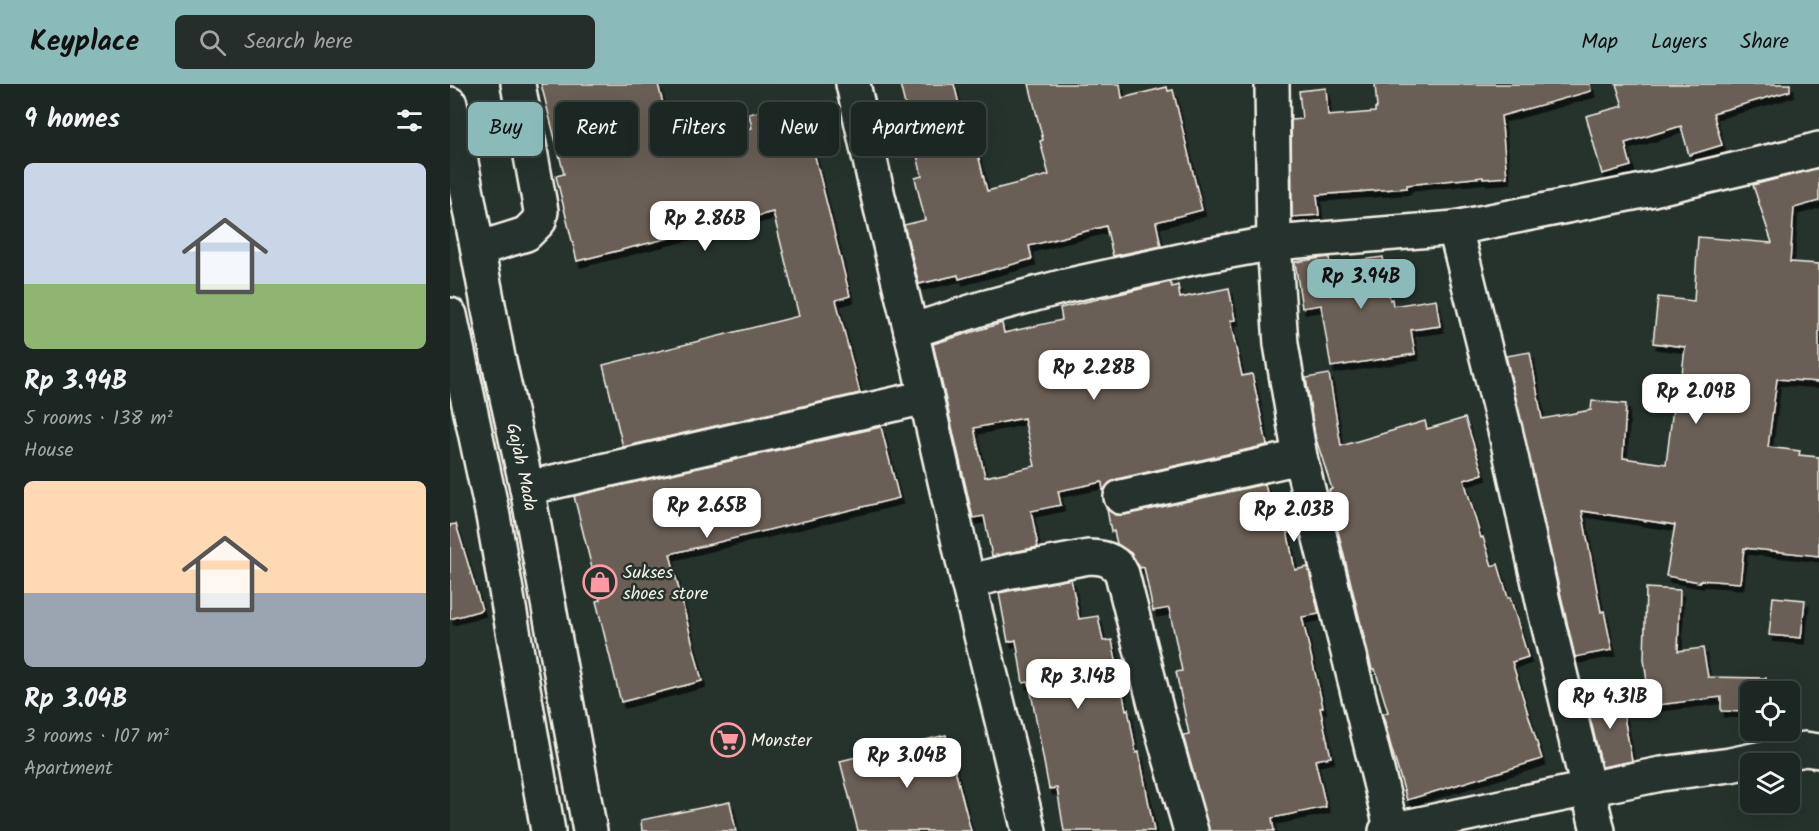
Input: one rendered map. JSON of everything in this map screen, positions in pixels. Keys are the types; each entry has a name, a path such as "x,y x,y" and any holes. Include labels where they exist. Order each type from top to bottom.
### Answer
{"main road":[{"path":"478,249 526,234 539,221 541,211 518,84"},
{"path":"853,84 968,582 1029,831"},
{"path":"1272,84 1274,243 1281,344 1300,457 1390,831 1661,774 1730,765 1805,749 1819,750"},
{"name":"Gajah Mada","path":"450,104 498,357 527,488 590,831"},
{"path":"911,331 983,308 1146,267 1274,243 1455,228 1653,189 1797,156 1819,148"},
{"path":"1455,228 1506,434 1546,615 1598,831"},
{"path":"450,315 493,516 549,831"},
{"path":"527,488 926,397"},
{"path":"1121,497 1300,457"},
{"path":"968,582 1006,572 1089,557 1100,557 1119,567 1191,831"}],"building":[{"path":"541,84 658,84 663,102 650,102 650,156 747,156 747,129 752,128 749,114 759,112 759,156 815,156 850,296 836,300 860,393 623,447 603,365 799,316 773,212 577,261 556,176 564,174 559,156 638,156 638,102 555,102 555,139"},
{"path":"900,84 954,84 958,102 904,102"},
{"path":"1029,84 1120,84 1122,98 1167,87 1168,91 1173,90 1202,210 1156,222 1161,246 1113,256 1106,226 1029,246 1032,259 959,279 958,275 919,284 904,225 925,220 915,178 922,176 917,156 978,156 987,191 1049,175"},
{"path":"1375,84 1590,84 1591,91 1501,116 1507,177 1483,179 1483,177 1407,185 1407,188 1317,195 1319,215 1292,217 1291,120 1302,119 1299,91 1326,88 1328,116 1375,112 1377,108"},
{"path":"1616,84 1790,84 1790,91 1713,113 1722,145 1689,155 1681,126 1625,143 1631,166 1602,174 1586,116 1623,106"},
{"path":"1819,168 1819,201 1794,208 1790,262 1819,264 1819,382 1777,379 1768,447 1800,451 1799,455 1819,457 1819,556 1744,548 1740,583 1700,580 1700,582 1666,576 1675,525 1582,511 1601,612 1604,611 1612,650 1575,657 1506,356 1530,352 1542,419 1591,410 1592,401 1626,404 1623,458 1666,464 1675,392 1680,392 1685,347 1653,343 1658,297 1694,301 1698,237 1772,243 1753,185"},
{"path":"1329,257 1330,264 1383,257 1393,306 1436,299 1440,326 1411,330 1415,354 1331,367 1321,305 1302,308 1295,262"},
{"path":"1170,282 1172,287 1178,285 1180,298 1229,288 1235,320 1230,321 1242,376 1252,374 1267,445 1117,479 1109,483 1103,491 1102,482 1058,491 1061,505 1031,511 1038,547 992,556 984,516 973,518 933,344 1002,323 1004,333 1062,320 1060,308","holes":["1024,418 1035,466 985,477 974,428"]},
{"path":"1329,374 1341,446 1425,421 1427,429 1465,418 1483,474 1464,480 1481,538 1483,537 1492,566 1498,564 1528,657 1512,662 1542,759 1407,800 1383,714 1388,712 1375,669 1372,669 1335,519 1337,518 1329,490 1332,489 1315,436 1306,378"},
{"path":"881,427 899,498 670,554 702,681 621,702 596,601 600,600 574,496"},
{"path":"1265,484 1275,528 1286,525 1295,570 1308,567 1319,614 1302,617 1323,707 1320,708 1331,757 1315,760 1326,807 1272,818 1274,831 1209,831 1183,735 1189,734 1176,672 1182,671 1169,608 1153,611 1144,567 1140,568 1131,553 1117,544 1114,531 1111,532 1107,509 1115,515 1125,515"},
{"path":"456,524 482,610 450,619 450,525"},
{"path":"1071,579 1079,619 1098,616 1103,641 1112,640 1136,753 1139,752 1154,831 1064,831 1057,788 1049,789 1029,682 1023,683 1016,640 1008,642 999,593"},
{"path":"1646,588 1680,590 1678,651 1703,648 1708,677 1766,678 1766,681 1740,681 1740,712 1721,711 1721,697 1650,706 1644,659"},
{"path":"1773,597 1805,600 1801,638 1769,635"},
{"path":"1620,695 1632,761 1602,767 1586,701"},
{"path":"946,735 971,831 858,831 840,761"},
{"path":"730,802 736,831 642,831 641,820"}],"place":[{"name":"Sukses shoes store","path":"600,582"},
{"name":"Monster","path":"728,740"}]}
